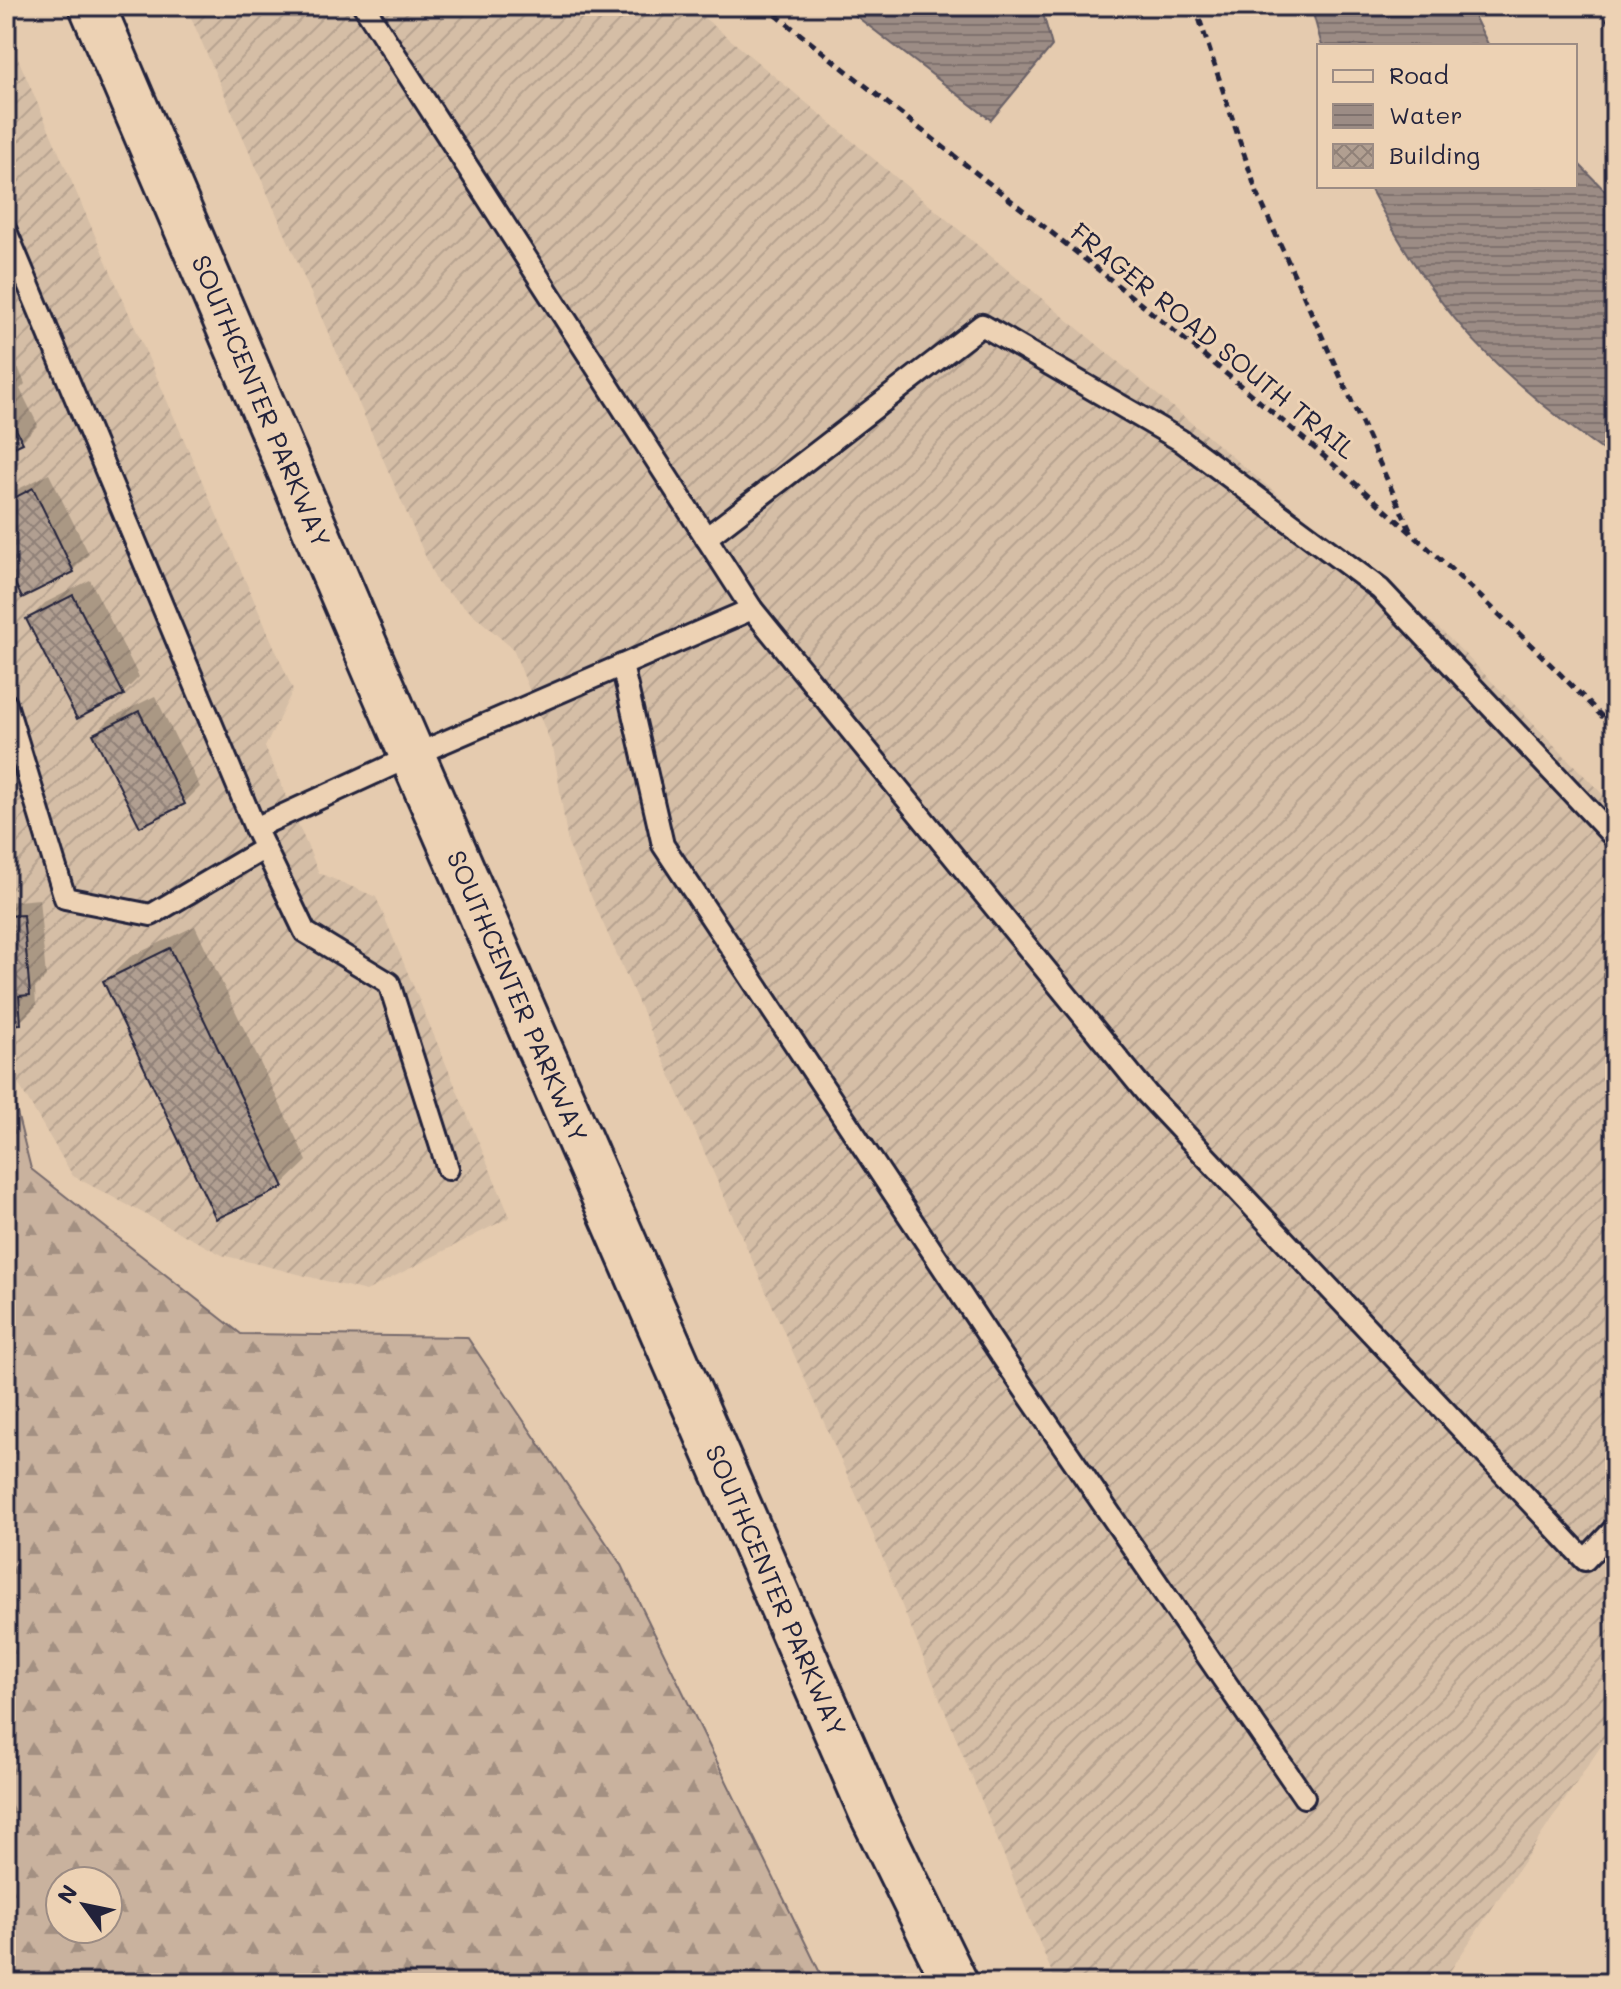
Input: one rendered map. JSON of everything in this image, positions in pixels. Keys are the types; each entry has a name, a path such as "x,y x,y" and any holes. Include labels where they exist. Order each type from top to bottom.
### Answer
{"main road":[{"name":"SOUTHCENTER PARKWAY","path":"92,6 412,756 872,1813 955,1983"}],"lane":[{"path":"364,6 752,609 1147,1094 1585,1560 1615,1528"},
{"path":"6,231 255,828 305,932 389,983 448,1169"},
{"path":"706,538 982,325 1180,440 1380,589 1615,838"},
{"path":"255,828 412,756 752,609"},
{"path":"622,665 663,845 1003,1358 1304,1797"},
{"path":"6,704 65,898 151,915 265,848"}],"path":[{"name":"FRAGER ROAD SOUTH TRAIL","path":"765,6 1207,359 1411,532 1477,591 1615,730"},
{"path":"1195,6 1257,193 1411,532"},
{"path":"1600,6 1615,30"}],"shaded area":[{"path":"186,6 690,6 1444,633 1615,807 1615,1725 1442,1983 1056,1983 865,1515 568,844 554,752 513,649 437,583"},
{"path":"6,31 293,690 265,747 319,873 376,897 510,1217 366,1291 222,1255 73,1176 6,1063"}],"green space":[{"path":"6,1069 31,1169 241,1334 467,1337 620,1563 825,1983 6,1983"}],"water":[{"path":"843,6 1041,6 1052,46 991,120"},
{"path":"1311,6 1469,6 1488,44 1321,44"},
{"path":"1577,162 1615,201 1615,459 1503,370 1445,307 1394,231 1370,188 1577,188"}],"building":[{"path":"6,409 23,443 6,451"},
{"path":"33,488 74,572 22,598 6,565 6,502"},
{"path":"73,595 124,695 77,719 26,619"},
{"path":"139,711 185,804 140,827 93,734"},
{"path":"23,915 30,995 19,996 21,1024 6,1025 6,916"},
{"path":"170,948 284,1187 216,1219 103,981"}]}
